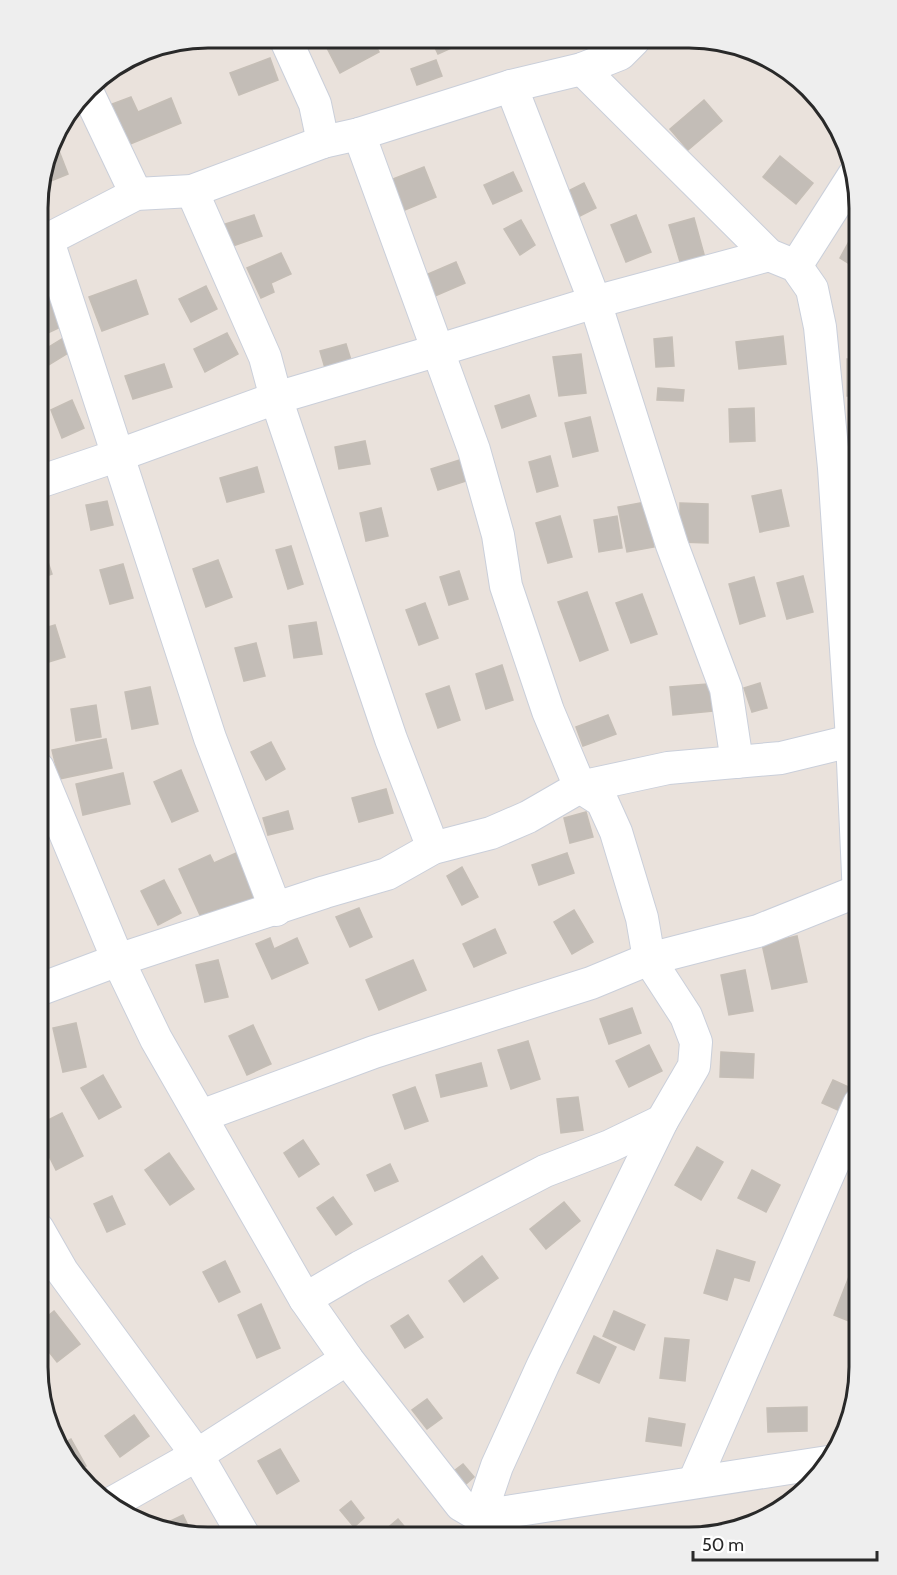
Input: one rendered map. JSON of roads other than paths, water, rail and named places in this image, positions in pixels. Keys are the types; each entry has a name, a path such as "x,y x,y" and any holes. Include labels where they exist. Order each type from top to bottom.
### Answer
{"street":[{"path":"290,48 315,104 323,142"},
{"path":"48,240 136,194 192,191 323,142 359,134 511,86 582,69 620,54 626,48"},
{"path":"582,69 812,289 847,466 849,527"},
{"path":"511,86 596,302 672,545 726,689 738,762"},
{"path":"91,100 136,194"},
{"path":"359,134 474,450 498,535 506,586 548,711 580,787 602,801 616,832 642,918 649,959 686,1016 696,1042 694,1066 662,1121 543,1365 497,1466 486,1527"},
{"path":"48,479 276,398 439,351 596,302 782,260 847,183"},
{"path":"192,191 265,357 276,398 391,739 433,848"},
{"path":"48,257 119,455 210,738 276,910"},
{"path":"48,986 118,960 387,874 433,848 491,833 528,817 580,787 668,768 782,758 849,741"},
{"path":"48,792 118,960 156,1039 305,1299 346,1359 461,1505 486,1527"},
{"path":"201,1116 374,1052 591,983 649,959 758,930 849,898"},
{"path":"305,1299 360,1267 545,1171 610,1146 662,1121"},
{"path":"694,1482 849,1127"},
{"path":"48,1246 62,1271 197,1455 239,1527"},
{"path":"118,1499 197,1455 346,1359"},
{"path":"486,1527 694,1482 816,1464"}]}
